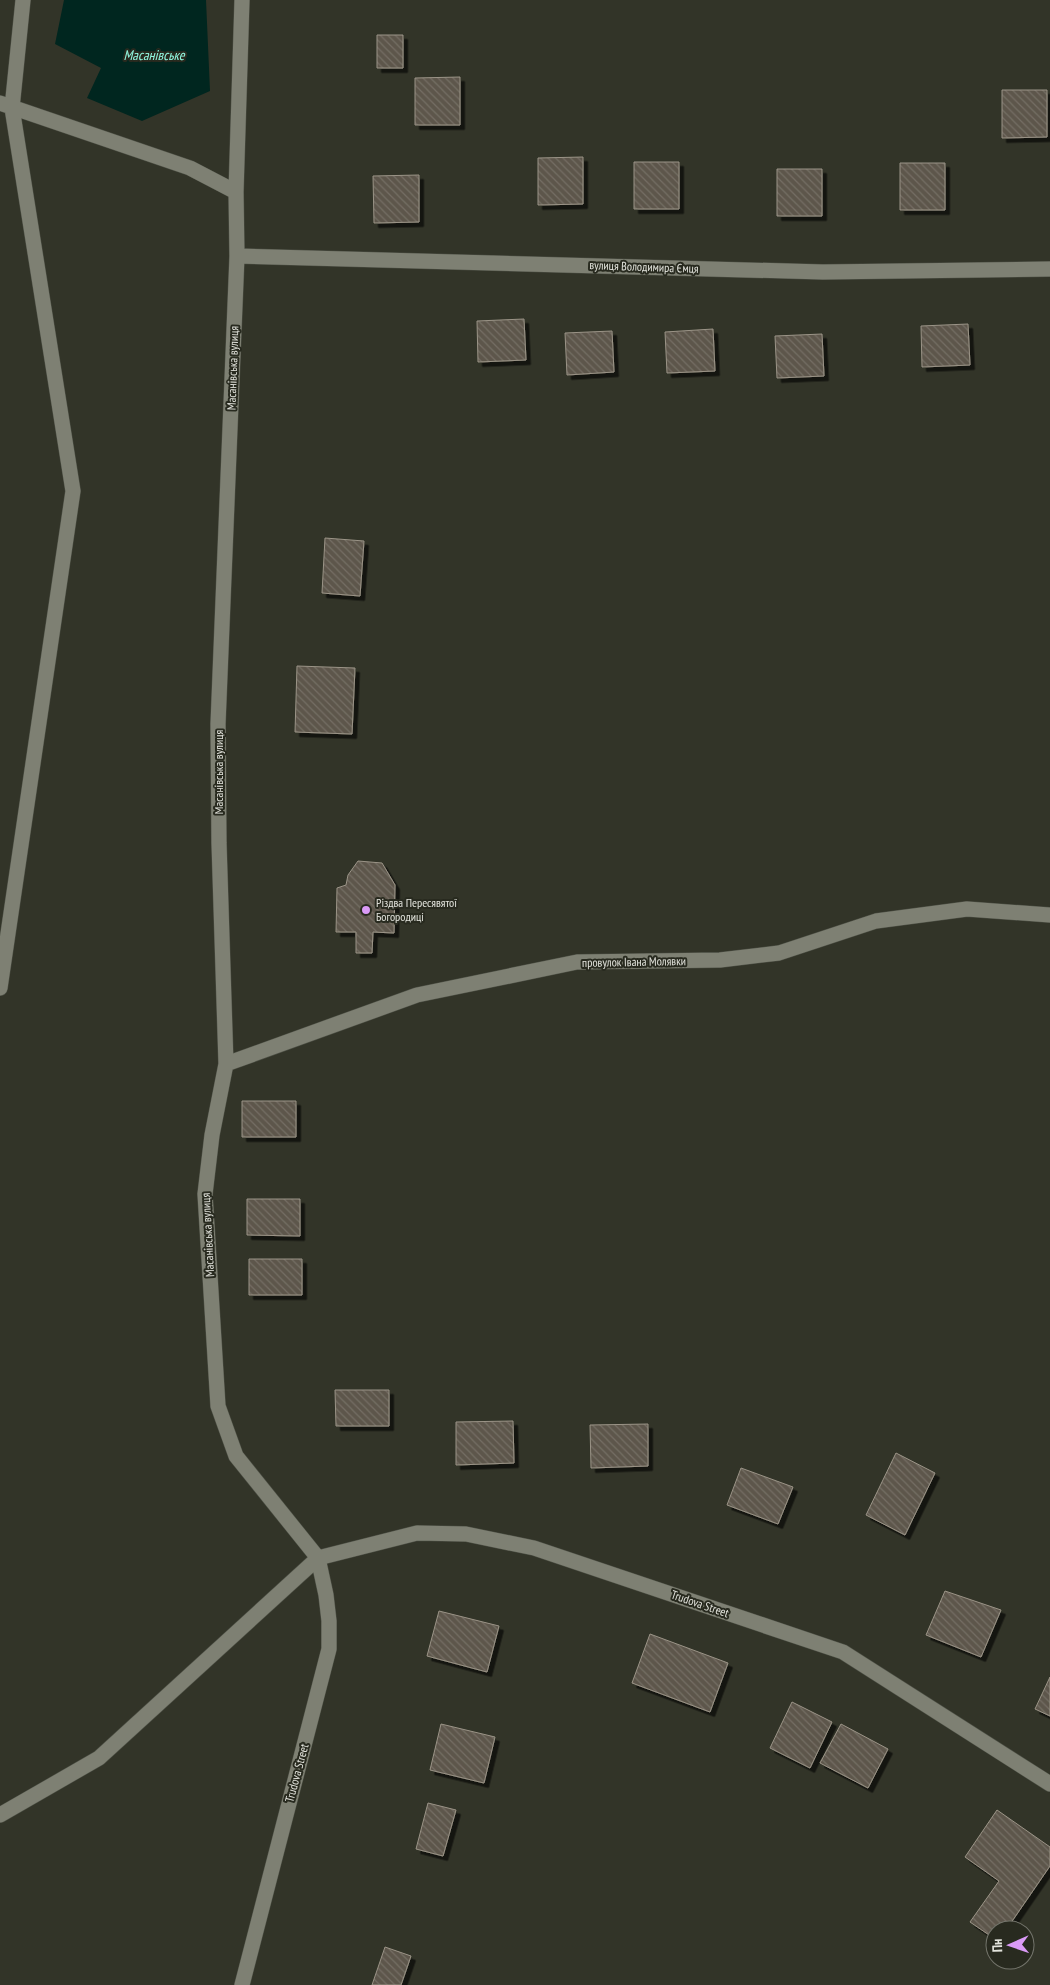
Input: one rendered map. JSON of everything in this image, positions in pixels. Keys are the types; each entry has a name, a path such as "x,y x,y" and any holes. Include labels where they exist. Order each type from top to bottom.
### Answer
{"street":[{"path":"0,988 73,491 6,105 23,0"},
{"name":"Масанівська вулиця","path":"242,0 236,192 238,256 218,724 219,842 226,1064 212,1135 205,1194 218,1406 236,1456 318,1558"},
{"path":"6,105 190,168 236,192"},
{"name":"вулиця Володимира Ємця","path":"238,256 823,272 1050,269"},
{"name":"провулок Івана Молявки","path":"226,1064 417,995 577,962 720,960 779,953 876,922 967,909 1050,914"},
{"name":"Trudova Street","path":"0,1815 99,1758 318,1558 417,1533 466,1534 534,1548 843,1652 1050,1784"},
{"name":"Trudova Street","path":"242,1985 329,1649 330,1621 318,1558"}],"water":[{"name":"Масанівське","path":"64,0 206,0 210,91 142,121 87,98 101,68 55,44"}],"building":[{"path":"377,35 403,35 403,68 377,68"},
{"path":"460,77 460,125 415,125 415,78"},
{"path":"1002,90 1047,90 1047,137 1002,138"},
{"path":"583,157 583,204 538,205 538,158"},
{"path":"634,162 679,162 679,209 634,209"},
{"path":"900,163 945,163 945,210 900,210"},
{"path":"777,169 822,169 822,216 777,216"},
{"path":"419,175 419,222 374,223 373,176"},
{"path":"524,319 526,360 478,362 477,321"},
{"path":"968,324 970,365 922,367 921,326"},
{"path":"713,329 715,371 667,373 665,332"},
{"path":"612,331 614,372 567,375 565,333"},
{"path":"822,334 824,376 777,378 775,336"},
{"path":"325,538 364,541 360,596 322,593"},
{"path":"297,666 355,668 352,734 295,732"},
{"name":"Різдва Пересявятої Богородиці","path":"358,861 382,863 395,885 394,933 373,932 372,953 356,953 356,932 336,932 337,888 346,885 348,875"},
{"path":"242,1101 296,1101 296,1137 242,1137"},
{"path":"247,1199 300,1199 300,1236 247,1235"},
{"path":"249,1259 302,1259 302,1295 249,1295"},
{"path":"335,1390 389,1390 389,1426 336,1426"},
{"path":"513,1421 514,1463 456,1465 456,1422"},
{"path":"648,1424 648,1466 591,1468 590,1425"},
{"path":"896,1453 935,1473 905,1535 866,1515"},
{"path":"741,1468 793,1487 778,1524 727,1505"},
{"path":"945,1591 1001,1610 981,1657 926,1635"},
{"path":"439,1611 499,1626 487,1672 427,1656"},
{"path":"650,1634 728,1663 710,1712 632,1683"},
{"path":"1050,1677 1050,1716 1035,1709"},
{"path":"792,1702 832,1722 810,1768 770,1748"},
{"path":"441,1724 495,1737 484,1783 430,1770"},
{"path":"841,1724 888,1749 868,1788 820,1763"},
{"path":"428,1803 456,1810 443,1856 416,1849"},
{"path":"997,1810 1050,1847 1050,1866 1013,1920 985,1920 985,1932 970,1922 999,1881 965,1857"},
{"path":"385,1947 411,1956 401,1985 372,1985"}],"place":[{"name":"Різдва Пересявятої Богородиці","path":"366,910"}]}
